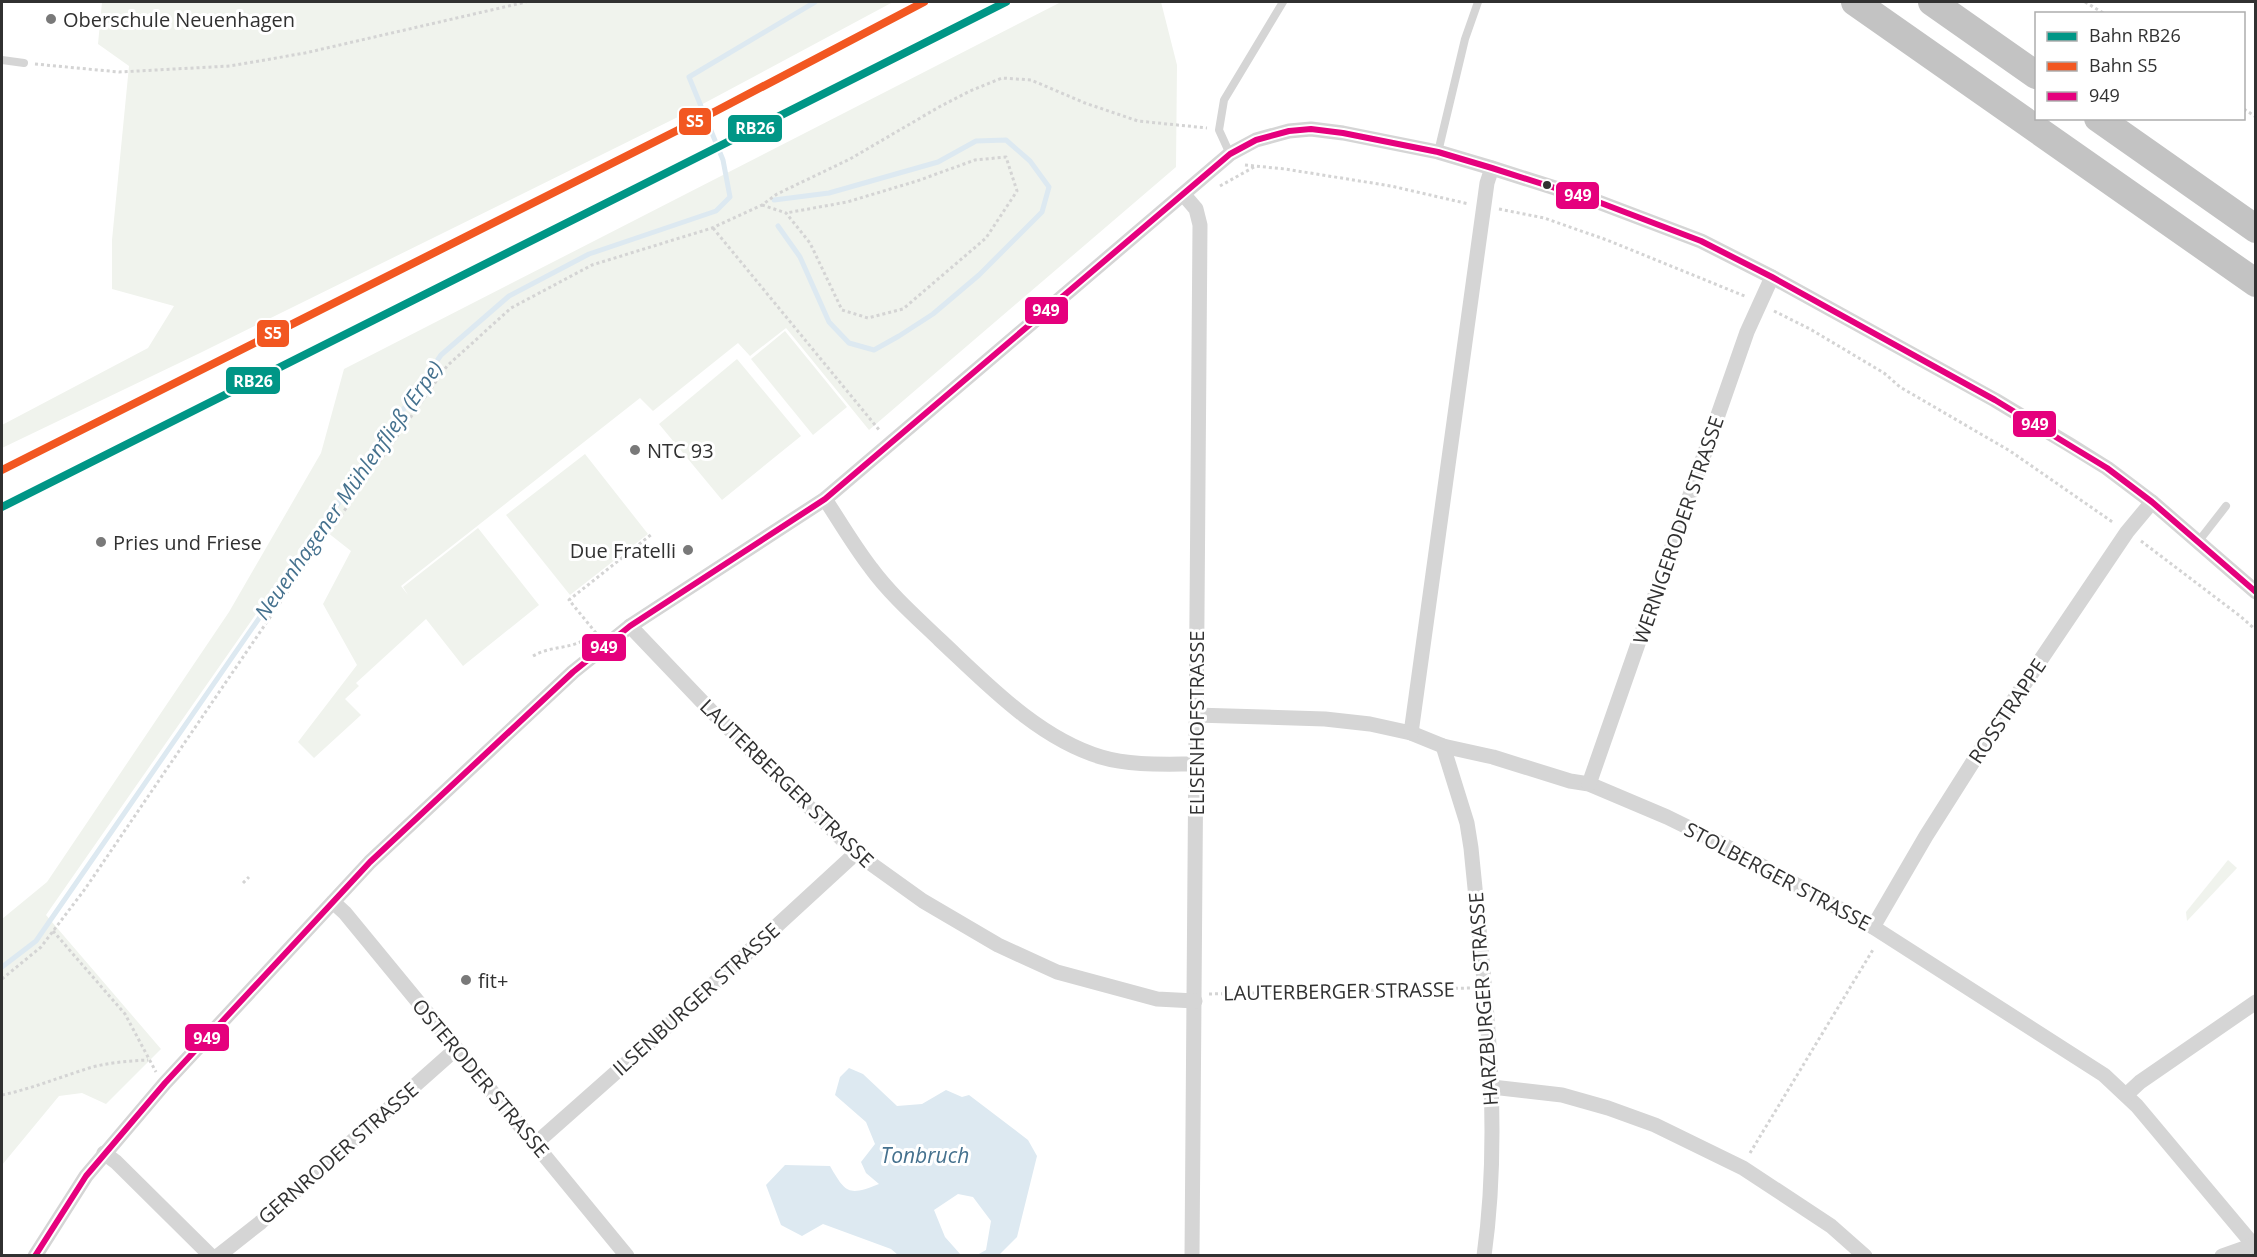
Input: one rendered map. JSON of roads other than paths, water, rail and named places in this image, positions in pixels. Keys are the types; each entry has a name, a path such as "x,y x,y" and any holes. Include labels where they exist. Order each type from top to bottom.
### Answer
{"highway":[{"path":"1855,2 2256,283"},
{"path":"1932,2 2035,74"},
{"path":"2101,120 2256,230"}],"street":[{"path":"35,1256 74,1192 104,1153 165,1083 385,848 573,672 630,626 825,499 1189,201 1230,154 1256,140 1289,131 1311,129 1438,152 1581,196 1701,242 1772,277 1995,400 2107,468 2152,502 2256,592"},
{"path":"1411,733 1487,183 1492,168"},
{"name":"ELISENHOFSTRASSE","path":"1189,201 1200,225 1192,1256"},
{"name":"WERNIGERODER STRASSE","path":"1589,784 1747,332 1772,277"},
{"path":"825,499 871,569 915,615 980,678 1047,730 1078,748 1101,757 1125,762 1196,764"},
{"name":"ROSSTRAPPE","path":"1878,930 1926,836 1990,735 2127,532 2152,502"},
{"name":"LAUTERBERGER STRASSE","path":"630,626 712,712 856,853 923,901 998,945 1057,972 1157,999 1195,998"},
{"name":"STOLBERGER STRASSE","path":"1196,715 1325,720 1370,724 1411,733 1443,746 1493,757 1570,781 1589,784 1667,817 1722,844 1878,930 2091,1065 2126,1095 2255,1246"},
{"name":"HARZBURGER STRASSE","path":"1443,746 1467,823 1472,848 1492,1087 1491,1178 1484,1256"},
{"name":"ILSENBURGER STRASSE","path":"535,1144 648,1044 856,853"},
{"name":"OSTERODER STRASSE","path":"333,902 345,913 627,1256"},
{"path":"2126,1095 2140,1082 2256,1002"},
{"name":"GERNRODER STRASSE","path":"218,1256 261,1222 456,1049"},
{"path":"1492,1087 1560,1094 1655,1125 1742,1167 1832,1226 1865,1256"},
{"path":"104,1153 212,1256"},
{"path":"2222,1256 2255,1246"}],"lane":[{"path":"1230,154 1219,130 1224,100 1283,2"},
{"path":"1438,152 1465,39 1478,2"},
{"path":"2,60 24,63"},
{"path":"2198,542 2226,506"}],"water":[{"name":"Tonbruch","path":"849,1068 863,1074 897,1106 922,1104 946,1090 962,1097 969,1095 1028,1140 1037,1156 1017,1237 999,1255 977,1255 986,1250 991,1221 973,1197 958,1194 934,1210 945,1237 961,1255 898,1255 891,1249 823,1224 802,1236 781,1225 766,1185 785,1165 830,1166 840,1182 849,1190 861,1190 879,1184 866,1173 861,1162 875,1144 866,1122 835,1095 840,1077"}],"waterway":[{"name":"Neuenhagener Mühlenfließ (Erpe)","path":"2,967 36,941 441,355 509,296 589,254 716,211 730,197 723,160 689,77 815,2"},
{"path":"774,200 829,193 938,162 976,141 1006,140 1030,161 1049,187 1042,212 979,275 933,314 874,350 849,343 829,322 800,257 778,226"}],"rail line":[{"name":"S5","path":"2,470 716,111 924,2"},
{"name":"RB26","path":"2,507 1006,2"}],"place":[{"name":"Oberschule Neuenhagen","path":"51,19"},
{"name":"NTC 93","path":"635,450"},
{"name":"Pries und Friese","path":"101,542"},
{"name":"Due Fratelli","path":"688,550"},
{"name":"fit+","path":"466,980"}]}
